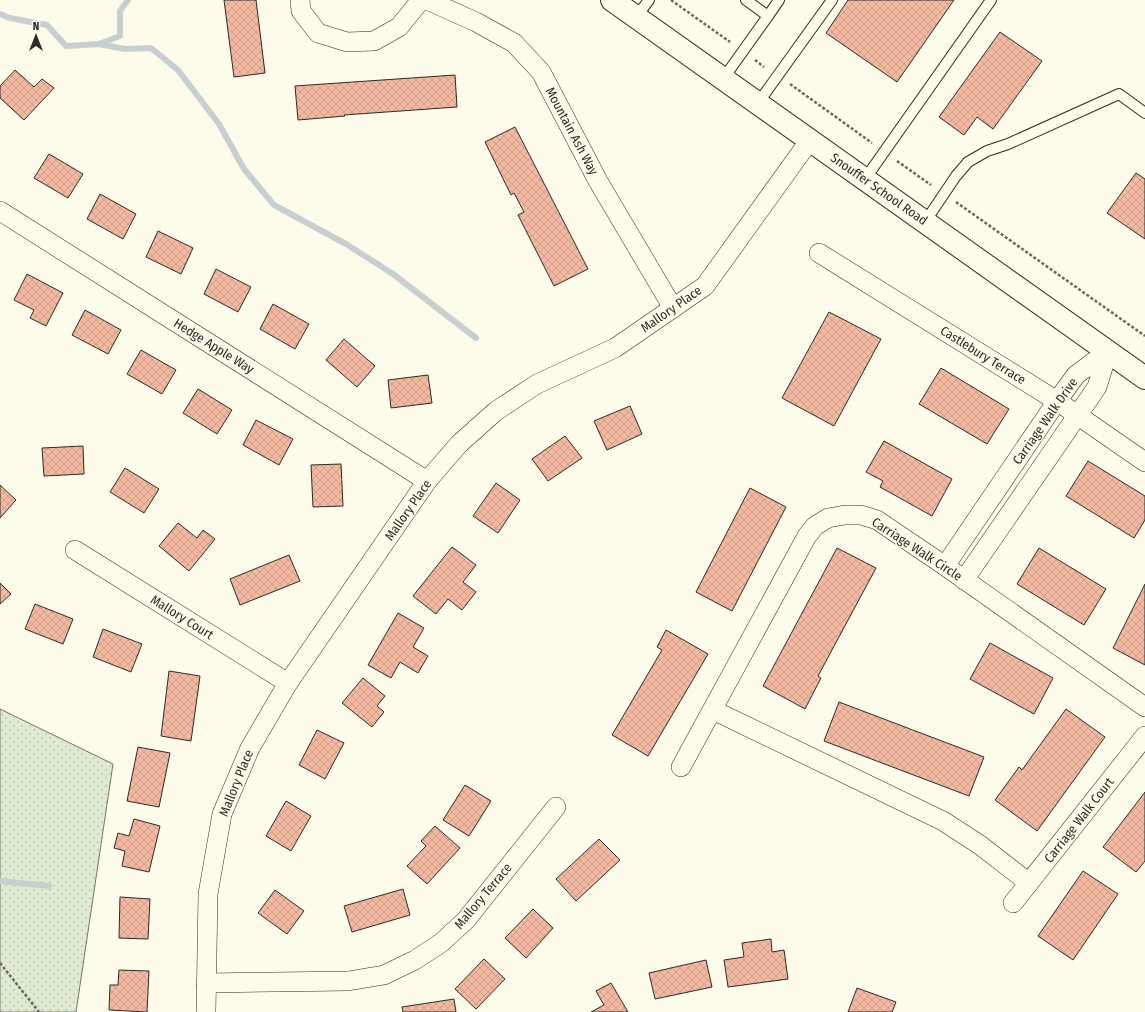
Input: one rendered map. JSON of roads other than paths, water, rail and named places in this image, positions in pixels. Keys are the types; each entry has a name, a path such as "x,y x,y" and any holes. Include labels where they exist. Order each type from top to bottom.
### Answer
{"main road":[{"name":"Snouffer School Road","path":"612,0 1145,378"}],"street":[{"path":"300,0 301,11 318,33 347,42 374,41 399,27 421,0"},
{"name":"Mountain Ash Way","path":"427,0 476,22 514,43 541,72 598,181 673,308"},
{"name":"Mallory Place","path":"206,1012 208,894 222,814 250,748 288,683 427,481 458,444 496,411 537,384 614,348 704,286 810,140"},
{"name":"Hedge Apple Way","path":"0,211 427,481"},
{"name":"Castlebury Terrace","path":"819,253 1057,401 1145,462"},
{"name":"Carriage Walk Drive","path":"945,566 1057,401 1076,376 1108,351"},
{"name":"Carriage Walk Drive","path":"964,580 1097,387 1108,351"},
{"name":"Carriage Walk Circle","path":"681,767 807,536 815,526 828,518 845,515 861,515 877,520 1145,707"},
{"name":"Mallory Court","path":"75,550 288,683"},
{"path":"713,710 943,821 980,845 1030,883"},
{"name":"Carriage Walk Court","path":"1014,904 1145,736"},
{"name":"Mallory Terrace","path":"206,983 348,980 384,974 415,960 441,943 466,920 556,807"}],"lane":[{"path":"636,17 649,0"},
{"path":"746,0 768,16"},
{"path":"723,79 780,0"},
{"path":"758,103 832,0"},
{"path":"865,179 991,0"},
{"path":"926,222 956,176 968,162 986,151 1008,144 1119,94 1145,113"}],"waterway":[{"path":"0,14 10,18 47,25 66,46 99,44 120,36 120,11 128,0"},
{"path":"99,44 125,49 151,48 178,70 219,124 244,169 274,205 346,244 393,274 476,338"},
{"path":"0,881 49,886"}]}
